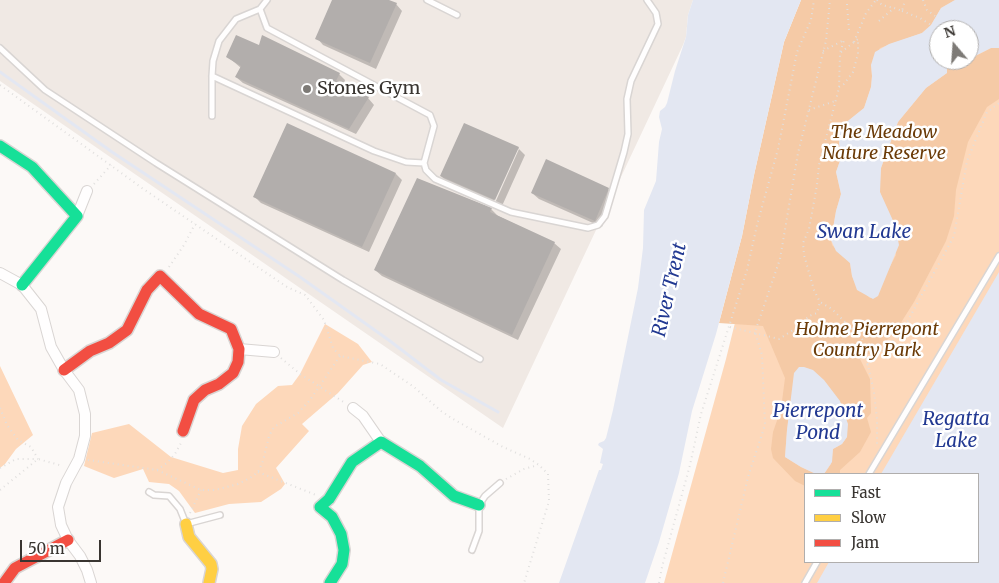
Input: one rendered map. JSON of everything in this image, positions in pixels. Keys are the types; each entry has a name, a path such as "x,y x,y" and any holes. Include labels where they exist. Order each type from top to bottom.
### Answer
{"street":[{"path":"0,146 32,168 77,216"},
{"path":"22,285 77,216 87,191"},
{"path":"0,273 22,285 41,309 51,346 64,370 79,390 85,414 85,436 80,459 66,483 58,507 61,525 68,540 80,556 87,570 90,583"},
{"path":"64,370 90,351 109,343 127,330 147,290 160,276 199,314 230,329 239,349 238,362 232,373 219,384 205,390 194,400 183,432"},
{"path":"239,349 274,352"},
{"path":"353,408 364,416 380,442 420,466 454,496 479,505"},
{"path":"330,583 342,564 344,550 341,534 324,503 352,462 380,442"},
{"path":"186,524 189,537 211,564 210,583"},
{"path":"4,583 15,568 68,540"}],"lane":[{"path":"212,116 213,61 219,41 236,18 260,9 267,0"},
{"path":"427,0 457,15"},
{"path":"260,9 267,28 430,115 434,126 424,163 426,170 435,179 497,207 588,228 598,225 605,216 628,134 627,99 631,81 658,24 656,12 647,0"},
{"path":"0,48 46,90 156,163 343,280 480,359"},
{"path":"212,76 380,154 406,162 424,163"},
{"path":"870,473 999,256"},
{"path":"472,550 478,531 479,505 485,496 500,483"},
{"path":"148,492 154,495 169,496 180,509 186,524 220,514"},
{"path":"805,583 816,563"}],"path":[{"path":"659,583 690,465 701,414 747,270 778,149 797,52 811,20 814,0"},
{"path":"723,583 748,477 765,425 762,355 755,332 780,259 798,153 823,51 830,0"},
{"path":"854,44 866,13 877,0 882,4 920,18 929,24"},
{"path":"902,11 905,0"},
{"path":"923,0 927,10 935,16"},
{"path":"847,4 849,30"},
{"path":"879,21 894,8"},
{"path":"839,88 853,72 858,54 858,39 840,53"},
{"path":"823,51 844,40 840,53 839,88 819,164 809,229 803,243 814,290 820,302 832,308 862,339 878,419 877,448"},
{"path":"0,86 287,288 305,295 324,320 333,348 340,356 380,364 414,386 441,411 452,418 539,465 548,474 549,501 524,583"},
{"path":"809,110 836,101"},
{"path":"867,365 900,335 954,236 967,161 987,112 999,104"},
{"path":"87,191 111,165"},
{"path":"160,276 180,251 195,224"},
{"path":"730,327 780,339 798,327 809,316 816,313 820,302"},
{"path":"274,352 319,387 353,408"},
{"path":"0,468 16,459 38,459 64,466 80,459 157,470 201,490 215,490 238,484 258,472 263,461 269,436 274,427 298,412 310,400 340,356"},
{"path":"0,408 8,426 18,440 31,447 38,459"},
{"path":"157,470 175,454 181,445 183,432"},
{"path":"0,490 38,459"},
{"path":"500,483 524,469 539,465"},
{"path":"258,472 324,503"},
{"path":"186,524 201,490"}],"shaded area":[{"path":"0,0 693,0 688,15 686,37 683,45 503,428 0,81"}],"green space":[{"name":"The Meadow Nature Reserve","path":"801,0 955,0 941,8 934,20 929,20 929,27 922,33 880,48 871,65 871,87 864,108 840,130 839,144 842,155 836,172 841,194 836,211 831,240 832,245 850,263 852,276 859,291 865,293 870,298 878,296 882,282 896,255 880,192 880,182 881,168 898,122 926,88 947,73 947,70 979,70 979,54 991,48 999,48 999,99 987,107 968,142 956,190 954,216 946,241 914,302 895,332 874,353 862,355 860,359 870,379 871,413 867,418 871,432 860,452 840,470 840,473 825,473 831,464 833,449 842,444 847,437 792,394 785,457 814,473 804,473 804,486 795,481 773,458 771,449 773,432 781,409 785,378 763,326 719,323 742,236 784,42"},
{"name":"Holme Pierrepont Country Park","path":"815,0 999,0 999,583 664,583 726,359"},
{"path":"325,324 358,344 372,362 363,365 338,393 302,424 309,431 276,468 285,484 281,489 261,502 229,504 195,513 179,491 169,484 149,482 143,469 114,478 84,466 92,433 129,424 171,457 223,473 238,470 238,449 242,426 256,404 278,386 292,385 300,374"},
{"path":"0,366 33,435 16,449 0,468"}],"water":[{"name":"River Trent","path":"693,0 801,0 784,42 742,236 716,334 692,411 679,473 645,583 559,583 599,470 601,470 603,464 600,463 603,449 598,445 606,438 638,288 643,248 644,210 656,181 662,129 659,117 660,111 667,103 686,37 688,15"},
{"name":"Swan Lake","path":"955,0 999,0 999,48 991,48 979,54 979,20 934,20 941,8"},
{"name":"Swan Lake","path":"929,27 929,70 947,70 947,73 926,88 898,122 881,168 880,192 895,225 899,245 878,296 873,299 857,290 850,263 836,251 831,240 841,194 836,172 842,155 839,144 840,130 844,124 864,108 871,87 871,65 875,52 889,44 922,33"},
{"name":"Regatta Lake","path":"999,272 999,583 817,583 828,563 979,563 979,473 882,473"},
{"name":"Pierrepont Pond","path":"799,367 804,367 813,370 824,380 840,401 848,424 847,437 842,444 833,449 832,462 825,473 814,473 785,457 794,373"}],"building":[{"path":"332,0 389,0 397,3 370,63 315,39"},
{"name":"Stones Gym","path":"236,35 259,45 262,35 340,73 336,81 369,97 349,129 235,77 241,66 226,57"},
{"path":"287,123 396,173 362,247 253,197"},
{"path":"464,123 519,147 495,200 440,176"},
{"path":"546,159 609,188 595,221 531,193"},
{"path":"417,178 492,208 490,212 555,242 512,335 374,270"}],"waterway":[{"path":"0,72 112,152 300,277 441,380 498,412"}],"traffic: fast":[{"path":"0,146 32,167 77,216 22,285"},
{"path":"330,583 342,564 344,550 341,534 332,517 320,507 329,499 352,462 381,442 420,466 454,496 479,505"}],"traffic: slow":[{"path":"186,524 189,537 211,564 212,569 209,583"}],"traffic: jam":[{"path":"64,370 90,351 109,343 127,330 147,290 160,276 199,314 231,329 239,349 238,362 233,373 219,384 205,390 194,400 183,431"},
{"path":"4,583 15,568 68,540"}],"place":[{"name":"Stones Gym","path":"307,89"}]}
